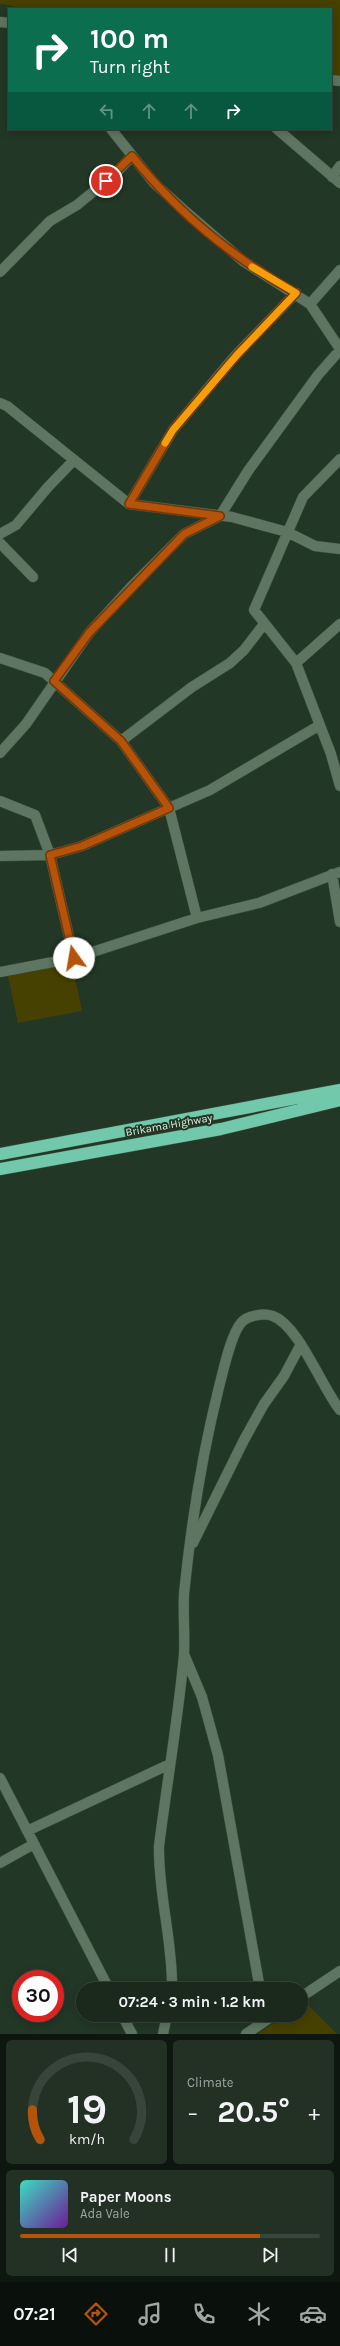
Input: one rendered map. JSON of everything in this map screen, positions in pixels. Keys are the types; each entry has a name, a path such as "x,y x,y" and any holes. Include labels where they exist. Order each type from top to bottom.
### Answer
{"highway":[{"name":"Brikama Highway","path":"0,1154 340,1090"},
{"name":"Brikama Highway","path":"0,1169 222,1129 340,1100"}],"street":[{"path":"0,752 26,724 54,681 89,633 184,534 220,516 248,471 339,346 310,304 296,293 243,261 154,183 112,130"},
{"path":"278,130 336,180 340,166"},
{"path":"0,272 50,221 77,205 115,174 132,156"},
{"path":"310,304 340,270"},
{"path":"129,504 173,430 236,356 296,293"},
{"path":"0,404 7,406 129,504 232,517 288,532 315,546 340,549"},
{"path":"340,459 302,497 254,610 296,663 320,725 336,752 340,786"},
{"path":"0,534 16,525 48,487 74,460"},
{"path":"0,542 33,577"},
{"path":"121,741 192,687 230,663 244,650 264,624"},
{"path":"296,663 340,624"},
{"path":"0,658 45,673 121,741 169,808 197,918"},
{"path":"0,856 50,855 82,846 210,790 320,725"},
{"path":"0,801 35,816 50,855 74,958"},
{"path":"0,972 74,958 197,918 259,903 336,873 340,922"},
{"path":"172,1982 171,1944 159,1874 159,1846 184,1654 184,1596 189,1552 211,1419 225,1362 241,1322 251,1316 273,1316 295,1333 330,1398 340,1410"},
{"path":"189,1552 244,1440 264,1404 284,1376 301,1344"},
{"path":"184,1654 202,1697 218,1755 259,1982"},
{"path":"27,1831 170,1764"},
{"path":"0,1778 105,1982"},
{"path":"0,1863 34,1844"},
{"path":"308,1992 340,1971"},
{"path":"126,2022 132,2034"},
{"path":"163,2034 165,2022"},
{"path":"246,2034 262,2022"}],"shaded area":[{"path":"0,0 340,0 340,78 332,76 332,8 22,8 0,4"},
{"path":"72,963 82,1011 18,1023 8,976"},
{"path":"308,2005 337,2034 257,2034 275,2022 308,2022"}],"slow traffic":[{"path":"165,443 173,430 236,356 296,293 252,267"}],"route":[{"path":"74,958 50,855 82,846 169,808 154,785 121,741 54,681 89,633 130,588 184,534 220,516 129,504 173,430 236,356 296,293 243,261 154,183 132,156 106,181"}]}
